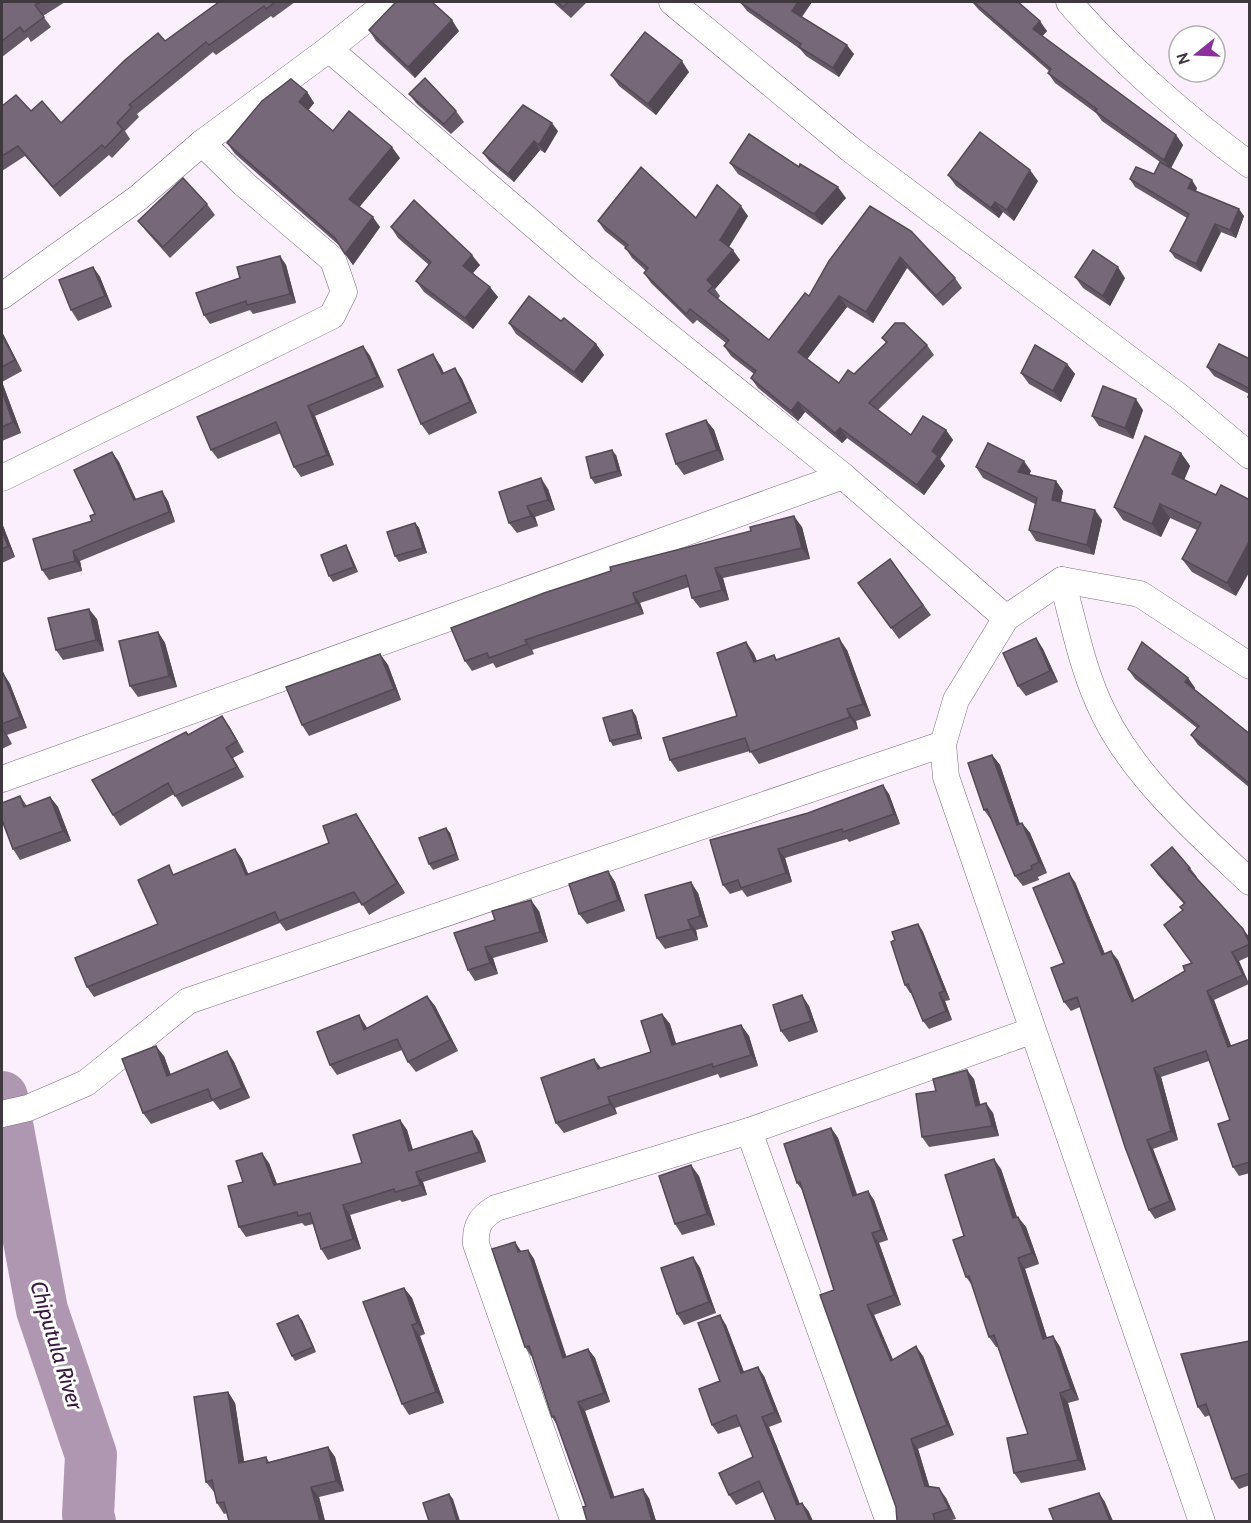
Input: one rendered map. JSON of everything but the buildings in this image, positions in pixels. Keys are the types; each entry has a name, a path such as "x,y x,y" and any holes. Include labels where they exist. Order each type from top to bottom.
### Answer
{"street":[{"path":"2,296 138,198 202,143 329,49 388,2"},
{"path":"672,2 850,149 1181,398 1250,456"},
{"path":"1069,2 1088,23 1206,133 1250,165"},
{"path":"329,49 585,269 843,476 1006,618"},
{"path":"2,478 332,316 344,292 333,260 244,184 202,143"},
{"path":"2,778 843,476"},
{"path":"1062,580 1091,686 1121,744 1198,833 1250,882"},
{"path":"1202,1521 1031,1032 946,777 943,744 956,700 1006,618 1062,580 1140,594 1250,666"},
{"path":"2,1114 28,1108 86,1083 188,1001 943,744"},
{"path":"574,1521 476,1244 476,1231 482,1216 496,1208 749,1131 1031,1032"},
{"path":"749,1131 889,1521"}],"waterway":[{"name":"Chiputula River","path":"2,1097 42,1310 91,1455 88,1515 90,1522"}]}
